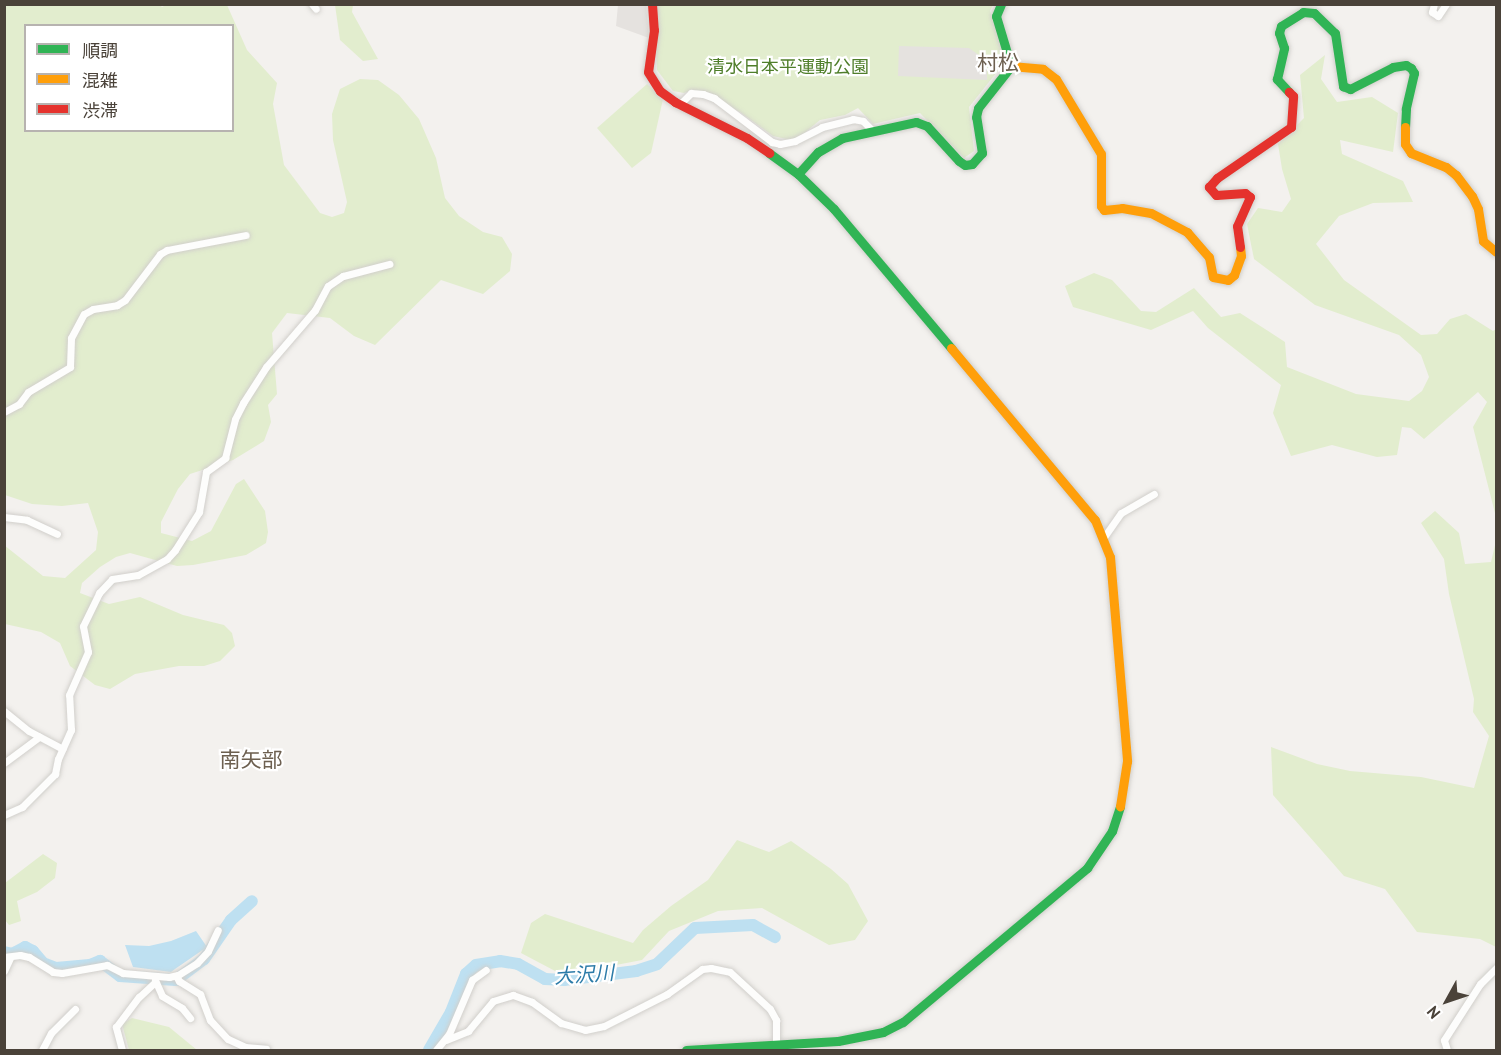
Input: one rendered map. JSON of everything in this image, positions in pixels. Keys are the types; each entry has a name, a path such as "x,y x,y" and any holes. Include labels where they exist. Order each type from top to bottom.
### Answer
{"street":[{"path":"652,4 654,30 648,72 660,91 679,105 747,138 798,174 834,209 1088,511 1104,537 1110,557 1127,761 1123,797 1112,831 1101,849 1071,883 903,1022 883,1032 863,1037 686,1050"},
{"path":"1001,4 996,16 1011,66"},
{"path":"1434,4 1432,12 1437,16 1446,4"},
{"path":"1011,66 1043,69 1056,79 1101,154 1101,206 1104,210 1122,208 1151,213 1187,232 1209,257 1213,277 1227,280 1234,275 1241,256 1238,226 1250,197 1245,193 1216,195 1209,187 1217,178 1291,126 1293,96 1277,79 1284,48 1279,33 1281,26 1292,17 1303,12 1314,13 1335,33 1343,86 1350,89 1393,67 1406,65 1411,68 1414,73 1406,110 1405,144 1411,153 1446,167 1456,175 1472,196 1478,209 1483,241 1497,252"},
{"path":"798,174 827,145 842,138 872,130 922,123 959,161 965,165 972,164 982,153 976,117 978,108 1011,66"},
{"path":"679,105 691,93 714,98 772,142 780,144 795,141 822,127 853,119 863,121 872,130"},
{"path":"4,411 19,404 28,392 70,367 71,338 84,314 93,309 117,305 125,300 166,250 246,235"},
{"path":"4,815 22,807 51,779 72,723 69,695 88,652 83,626 99,593 112,579 138,574 166,559 175,550 199,512 206,472 225,458 235,419 243,403 266,367 315,310 328,286 343,276 390,264"},
{"path":"1104,537 1121,513 1154,494"},
{"path":"4,517 27,520 57,534"},
{"path":"4,711 39,737 63,749"},
{"path":"4,763 39,737"},
{"path":"4,971 7,957 20,955 29,957 53,972 62,973 107,965 123,973 155,979 176,976 197,963 208,951 218,930"},
{"path":"446,1040 468,1031 493,1001 513,995 532,1002 561,1023 585,1030 604,1026 667,994 702,969 711,968 730,972 770,1009 776,1020 776,1045"},
{"path":"1447,1050 1444,1040 1480,984 1497,968"},
{"path":"436,1050 446,1040 472,980 486,970"},
{"path":"176,976 179,981 200,994 210,1020 228,1039 245,1047 266,1049"},
{"path":"155,979 162,996 182,1008 190,1018"},
{"path":"122,1050 116,1027 155,979"},
{"path":"42,1050 51,1033 75,1009"}],"green space":[{"path":"159,4 162,7 168,4 227,5 247,50 277,83 273,104 284,165 320,213 332,217 344,213 347,202 333,140 332,114 340,89 360,79 378,80 399,95 419,119 436,158 445,198 459,216 483,232 502,237 512,254 510,271 483,294 441,280 375,345 354,336 330,318 287,313 272,333 277,394 268,405 271,422 264,441 233,460 190,474 178,489 161,522 161,533 192,541 211,531 236,484 244,479 265,511 268,532 266,543 246,555 193,565 177,566 130,553 116,557 100,567 82,583 80,593 109,604 140,597 183,615 224,625 232,633 235,646 220,661 204,666 179,666 135,674 110,689 95,685 70,666 60,643 41,632 5,624 4,545 43,576 65,578 96,550 98,532 88,503 62,506 32,504 5,495 5,5"},
{"path":"335,5 353,5 352,12 378,59 363,61 340,40"},
{"name":"清水日本平運動公園","path":"654,5 993,5 990,11 1005,62 969,107 974,151 964,158 920,113 873,124 858,108 845,115 820,120 795,141 773,136 740,112 692,90 684,93 673,91 657,70"},
{"path":"1325,55 1321,79 1337,102 1372,97 1398,113 1393,152 1340,140 1342,154 1403,181 1413,202 1373,203 1339,216 1316,244 1344,280 1421,335 1437,334 1450,319 1466,314 1493,331 1496,329 1496,517 1473,427 1487,402 1478,392 1424,439 1411,428 1402,427 1397,455 1377,457 1332,445 1291,456 1273,413 1281,385 1208,328 1193,311 1151,330 1073,307 1065,286 1094,273 1112,280 1141,311 1156,312 1194,288 1221,317 1240,313 1285,342 1287,367 1356,394 1409,401 1422,391 1429,377 1421,355 1399,335 1315,305 1254,259 1247,224 1258,208 1282,212 1291,199 1282,169 1278,144 1304,118 1300,75"},
{"path":"647,84 663,99 651,153 632,168 597,128"},
{"path":"1435,511 1459,533 1465,564 1491,562 1496,541 1496,947 1480,939 1417,932 1385,889 1344,876 1273,795 1271,747 1317,764 1350,771 1421,777 1474,788 1489,736 1473,712 1474,699 1449,594 1444,559 1421,523"},
{"path":"737,840 769,852 791,841 831,869 848,884 868,921 855,940 829,945 762,908 718,911 669,931 642,960 595,969 557,972 521,953 531,923 545,914 633,943 643,930 671,906 708,880"},
{"path":"43,854 57,863 55,878 37,892 17,901 21,921 9,925 5,920 5,883"},
{"path":"132,1018 169,1027 197,1050 129,1050 122,1024"}],"shaded area":[{"path":"618,5 646,5 649,38 616,26"},
{"path":"899,46 969,48 987,61 987,80 898,76"}],"water":[{"path":"196,931 207,947 171,972 133,967 125,945 149,946 171,941"}],"waterway":[{"path":"4,952 12,954 25,947 33,951 43,963 56,968 90,965 100,961 120,976 176,980 204,959 231,920 252,901"},
{"name":"大沢川","path":"429,1050 451,1012 466,974 476,965 500,961 518,964 545,979 564,980 636,971 657,964 695,928 753,925 775,937"}],"traffic: fast":[{"path":"769,153 798,174 818,152 842,138 916,122 927,126 959,161 965,165 972,164 982,153 976,117 978,108 1011,66 996,16 1001,4"},
{"path":"1289,92 1277,79 1284,48 1279,33 1281,26 1303,12 1314,13 1335,33 1343,86 1350,89 1393,67 1406,65 1411,68 1414,73 1406,109 1405,127"},
{"path":"798,174 834,209 951,348"},
{"path":"686,1050 838,1041 883,1032 903,1022 1087,868 1112,831 1120,806"}],"traffic: slow":[{"path":"1011,66 1043,69 1056,79 1101,154 1101,206 1104,210 1122,208 1151,213 1187,232 1209,257 1213,277 1228,280 1234,275 1241,256 1240,247"},
{"path":"1405,127 1405,144 1411,153 1446,167 1456,175 1472,196 1478,209 1483,241 1496,252"},
{"path":"951,348 1095,520 1110,557 1127,761 1120,806"}],"traffic: jam":[{"path":"652,4 654,30 648,72 660,91 675,102 747,138 769,153"},
{"path":"1240,247 1237,226 1250,197 1245,193 1216,195 1209,187 1217,178 1291,127 1293,96 1289,92"}],"district":[{"name":"村松","path":"998,63"},
{"name":"南矢部","path":"251,760"}]}
